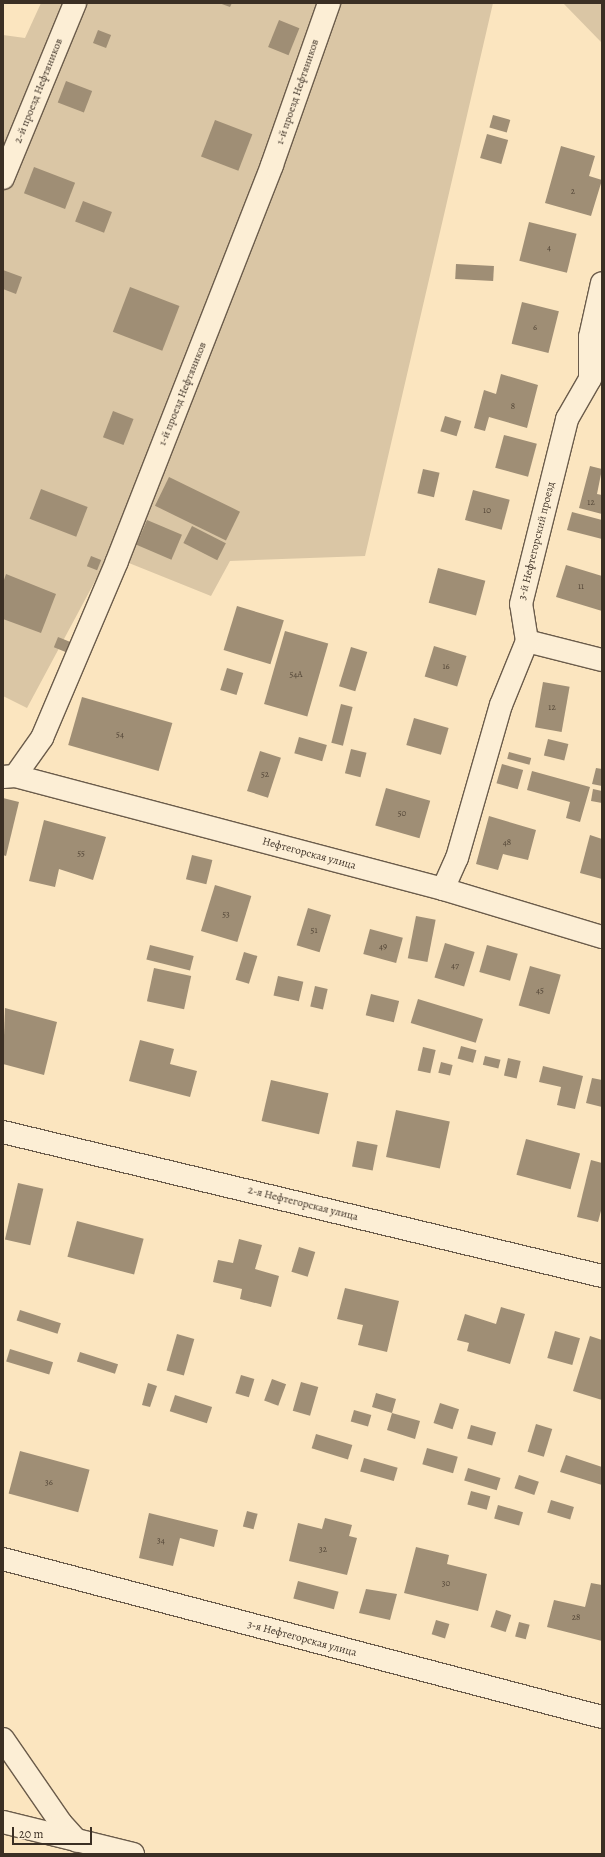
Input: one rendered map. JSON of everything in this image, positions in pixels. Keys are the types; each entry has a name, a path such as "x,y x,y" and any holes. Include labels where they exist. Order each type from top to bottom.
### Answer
{"street":[{"name":"2-й проезд Нефтяников","path":"3,178 75,3"},
{"name":"1-й проезд Нефтяников","path":"9,776 42,738 117,561 272,165 327,4"},
{"name":"3-й Нефтегорский проезд","path":"527,641 521,604 567,419 596,380 590,337 602,283"},
{"path":"443,889 456,858 501,705 527,641 602,660"},
{"name":"Нефтегорская улица","path":"9,776 443,889 602,937"},
{"name":"2-я Нефтегорская улица","path":"4,1133 602,1276"},
{"name":"3-я Нефтегорская улица","path":"3,1559 602,1717"},
{"path":"3,1739 61,1823 77,1841"},
{"path":"3,1822 133,1854"}],"shaded area":[{"path":"41,3 493,3 365,556 230,561 211,596 109,555 27,708 3,696 3,35 25,38"},
{"path":"563,3 602,3 602,43"}],"building":[{"path":"219,3 232,3 230,7"},
{"path":"279,20 299,28 289,55 268,47"},
{"path":"98,30 111,35 106,48 93,43"},
{"path":"66,81 92,91 84,113 58,102"},
{"path":"493,115 510,120 507,132 489,127"},
{"path":"215,120 252,134 238,171 201,156"},
{"path":"487,134 508,140 501,164 480,158"},
{"path":"561,146 595,156 589,176 602,180 591,216 545,203"},
{"path":"34,167 75,183 65,209 24,193"},
{"path":"83,201 112,212 104,233 75,222"},
{"path":"529,222 577,234 567,273 519,261"},
{"path":"456,264 494,266 493,281 455,279"},
{"path":"3,270 22,277 16,294 3,289"},
{"path":"130,287 179,306 162,351 113,332"},
{"path":"522,302 559,311 548,353 512,344"},
{"path":"501,374 538,385 527,428 489,417 485,431 474,428 484,390 496,394"},
{"path":"113,411 134,419 124,445 103,437"},
{"path":"445,416 461,421 457,436 440,431"},
{"path":"504,435 537,444 528,477 495,468"},
{"path":"590,466 602,469 597,494 602,495 602,514 579,508"},
{"path":"423,469 440,473 434,497 417,493"},
{"path":"169,477 240,512 226,540 155,506"},
{"path":"41,489 88,507 76,537 30,519"},
{"path":"473,490 510,500 502,530 465,520"},
{"path":"572,512 602,520 602,539 567,530"},
{"path":"147,520 182,535 171,560 136,545"},
{"path":"192,526 226,543 217,560 183,543"},
{"path":"91,556 101,560 97,570 87,566"},
{"path":"566,565 602,576 602,611 556,597"},
{"path":"438,568 485,581 476,615 429,603"},
{"path":"6,574 56,594 41,633 3,619 3,583"},
{"path":"237,606 284,620 270,664 224,650"},
{"path":"285,631 328,643 307,716 264,704"},
{"path":"58,637 73,643 69,653 54,647"},
{"path":"434,646 467,656 457,687 425,677"},
{"path":"351,647 367,652 355,691 339,686"},
{"path":"227,668 243,673 237,695 220,690"},
{"path":"543,682 570,687 562,732 535,727"},
{"path":"82,697 172,723 159,771 68,745"},
{"path":"341,704 353,707 343,746 331,743"},
{"path":"414,718 449,728 441,755 406,745"},
{"path":"299,737 327,745 322,761 294,753"},
{"path":"548,739 568,744 564,761 544,755"},
{"path":"351,749 367,753 360,777 345,773"},
{"path":"260,751 281,758 268,798 247,791"},
{"path":"509,752 531,758 529,765 507,759"},
{"path":"502,764 523,770 518,789 496,783"},
{"path":"596,768 602,769 602,786 592,784"},
{"path":"532,771 590,787 580,822 566,818 570,802 527,790"},
{"path":"386,788 430,801 419,838 375,825"},
{"path":"593,789 602,791 602,803 591,801"},
{"path":"3,798 19,802 6,856 3,855"},
{"path":"489,816 536,830 528,860 503,854 498,870 476,864"},
{"path":"44,820 106,837 93,880 59,869 55,887 29,881"},
{"path":"590,835 602,839 602,879 580,873"},
{"path":"192,855 212,860 206,884 186,879"},
{"path":"215,885 251,896 237,942 201,931"},
{"path":"308,908 331,915 320,952 297,945"},
{"path":"416,916 436,920 427,962 408,958"},
{"path":"370,929 403,938 396,963 363,954"},
{"path":"445,943 475,952 464,986 434,977"},
{"path":"150,945 194,956 190,970 146,960"},
{"path":"487,945 518,954 510,981 479,972"},
{"path":"244,952 257,956 249,984 236,980"},
{"path":"530,966 561,975 549,1014 519,1005"},
{"path":"154,968 191,976 184,1009 147,1001"},
{"path":"278,976 303,982 299,1001 274,995"},
{"path":"315,986 328,989 323,1009 310,1006"},
{"path":"371,994 399,1001 394,1022 366,1015"},
{"path":"418,999 483,1019 476,1043 411,1023"},
{"path":"5,1008 57,1022 44,1075 3,1064"},
{"path":"140,1040 174,1049 170,1064 197,1071 190,1097 129,1081"},
{"path":"461,1046 476,1050 473,1063 458,1059"},
{"path":"423,1047 436,1050 430,1073 418,1070"},
{"path":"485,1056 501,1060 498,1069 483,1065"},
{"path":"508,1058 521,1061 517,1078 504,1076"},
{"path":"441,1062 453,1065 450,1076 438,1073"},
{"path":"543,1066 583,1076 575,1109 557,1105 561,1087 539,1082"},
{"path":"592,1078 602,1080 602,1107 586,1103"},
{"path":"271,1080 328,1093 319,1134 262,1121"},
{"path":"396,1110 450,1121 440,1168 386,1157"},
{"path":"526,1139 580,1153 571,1189 516,1175"},
{"path":"357,1141 378,1145 373,1171 352,1167"},
{"path":"591,1160 602,1163 602,1207 598,1222 577,1217"},
{"path":"18,1183 43,1189 30,1245 5,1240"},
{"path":"77,1221 144,1239 134,1275 67,1257"},
{"path":"239,1239 262,1245 255,1269 279,1276 271,1307 240,1299 242,1289 213,1282 218,1260 233,1263"},
{"path":"299,1247 315,1252 308,1277 291,1272"},
{"path":"345,1288 399,1301 387,1352 358,1345 363,1325 337,1319"},
{"path":"501,1307 525,1314 510,1364 467,1351 469,1343 457,1340 465,1314 496,1324"},
{"path":"20,1310 61,1323 57,1334 17,1320"},
{"path":"555,1331 580,1338 572,1365 547,1358"},
{"path":"177,1334 194,1339 184,1375 167,1371"},
{"path":"590,1336 602,1340 602,1400 573,1391"},
{"path":"10,1349 53,1362 49,1375 6,1361"},
{"path":"80,1352 118,1364 115,1374 77,1362"},
{"path":"241,1375 254,1379 249,1397 235,1393"},
{"path":"272,1379 286,1384 278,1406 264,1401"},
{"path":"301,1382 318,1387 310,1416 293,1411"},
{"path":"148,1383 157,1386 150,1407 142,1405"},
{"path":"376,1393 396,1399 392,1413 372,1407"},
{"path":"175,1395 212,1407 207,1423 170,1411"},
{"path":"440,1403 459,1409 453,1429 434,1423"},
{"path":"354,1410 371,1415 368,1426 351,1422"},
{"path":"392,1413 420,1421 415,1439 387,1430"},
{"path":"536,1424 552,1429 544,1457 528,1452"},
{"path":"471,1425 496,1432 492,1446 467,1438"},
{"path":"316,1434 352,1445 348,1459 312,1448"},
{"path":"427,1448 458,1457 453,1473 422,1464"},
{"path":"20,1451 90,1470 78,1512 9,1494"},
{"path":"566,1455 602,1467 602,1485 560,1472"},
{"path":"364,1458 398,1468 394,1481 360,1471"},
{"path":"468,1468 501,1478 497,1490 464,1480"},
{"path":"519,1475 539,1482 534,1495 514,1488"},
{"path":"471,1491 490,1496 487,1510 467,1505"},
{"path":"551,1500 574,1507 570,1519 547,1512"},
{"path":"498,1505 523,1512 519,1526 494,1518"},
{"path":"247,1511 258,1514 253,1529 243,1526"},
{"path":"149,1513 218,1530 214,1547 180,1538 173,1566 139,1558"},
{"path":"325,1518 352,1525 349,1536 357,1538 347,1575 289,1561 298,1523 322,1529"},
{"path":"416,1547 449,1555 447,1564 487,1574 478,1611 404,1593"},
{"path":"298,1581 339,1592 334,1609 293,1598"},
{"path":"591,1583 602,1585 602,1641 547,1627 554,1600 585,1607"},
{"path":"366,1589 397,1594 390,1620 359,1613"},
{"path":"496,1610 511,1615 506,1632 490,1627"},
{"path":"436,1620 449,1624 445,1638 432,1634"},
{"path":"519,1622 530,1625 526,1639 515,1636"}]}
